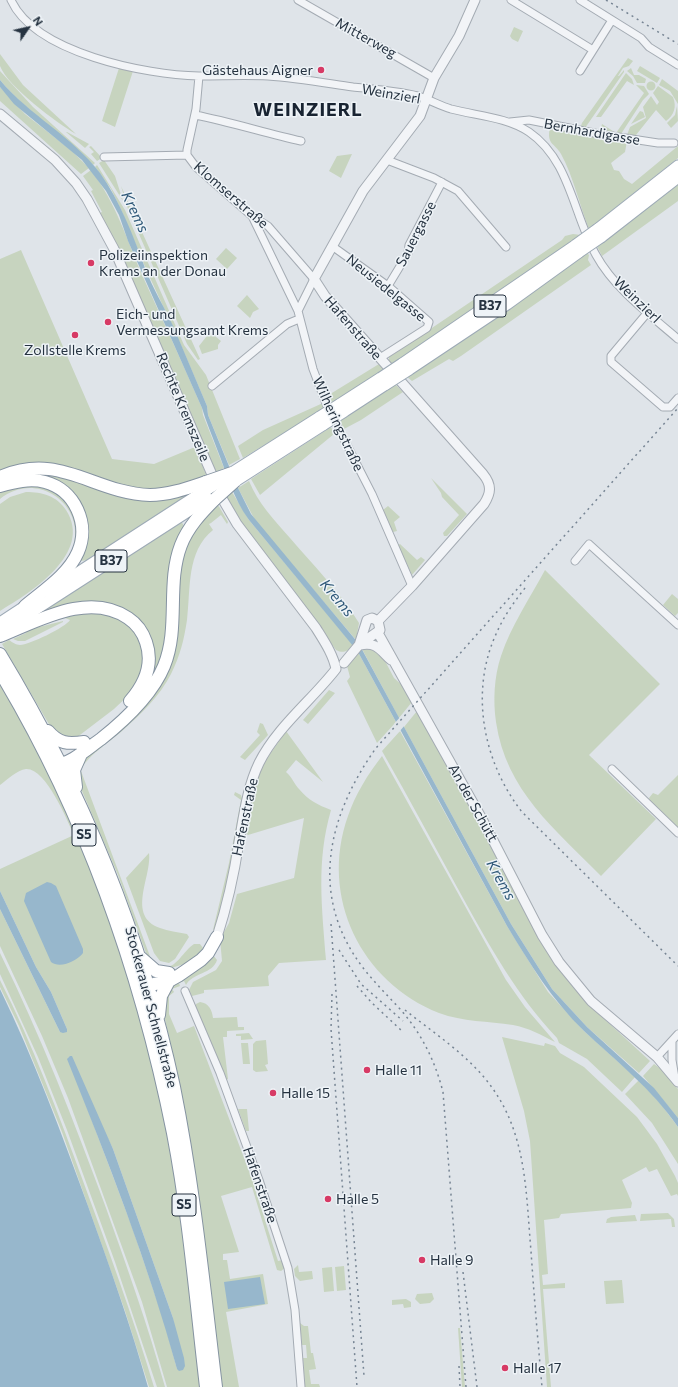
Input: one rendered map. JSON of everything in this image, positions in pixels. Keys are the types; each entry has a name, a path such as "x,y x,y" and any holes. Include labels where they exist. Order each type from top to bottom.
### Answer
{"highway":[{"path":"0,477 24,469 47,468 73,473 123,490 151,495 173,492 211,491 234,477"},
{"path":"57,762 106,735 127,716 159,675 171,642 176,569 181,546 211,491 234,477"},
{"path":"0,486 29,480 54,485 69,497 79,512 82,521 81,544 71,564 57,579 25,606"},
{"path":"4,628 87,608 115,611 131,620 141,630 145,638 149,657 148,671 143,683 136,695 119,714 83,747 74,770 78,798"},
{"name":"Stockerauer Schnellstraße","path":"0,654 38,718 57,762 159,1026 182,1130 216,1387"},
{"name":"Stockerauer Schnellstraße","path":"0,672 78,798 103,855 139,956 160,1076 177,1158 206,1387"},
{"path":"38,718 59,741 83,747"},
{"path":"144,985 183,971 201,960 208,953 216,937"},
{"path":"139,956 153,969 169,977"},
{"path":"159,1026 161,996 169,977"}],"main road":[{"name":"B37","path":"599,233 678,166"},
{"name":"B37","path":"234,477 405,367 507,304 599,233 678,177"},
{"name":"B37","path":"4,628 25,606 211,491"},
{"name":"B37","path":"4,628 211,491"}],"street":[{"name":"Weinzierl","path":"11,0 16,11 28,23 68,48 126,66 199,76 231,74 273,77 370,89 421,97 450,109 510,122 538,140 554,158 567,182 584,231 596,256 614,280 678,338"},
{"name":"Mitterweg","path":"298,0 434,78"},
{"path":"298,310 363,191 420,116 434,78 459,36 475,0"},
{"path":"511,0 593,50"},
{"path":"580,0 641,38 649,47 678,65"},
{"path":"580,71 612,20"},
{"path":"187,155 195,115 199,76"},
{"name":"Rechte Kremszeile","path":"0,114 55,160 76,183 87,199 114,249 226,505 237,524 287,588 327,644 333,648 340,665"},
{"path":"195,115 244,125 262,132 301,141"},
{"name":"Bernhardigasse","path":"510,122 522,120 591,133 658,143 674,143"},
{"name":"Klomserstraße","path":"104,157 187,155 196,167 252,216 268,226 314,279"},
{"path":"387,160 442,182 458,191 466,198 506,247"},
{"name":"Sauergasse","path":"388,286 408,253 409,244 442,182"},
{"name":"Wilheringstraße","path":"252,216 298,310 299,319 318,384 372,494 412,586"},
{"name":"Neusiedelgasse","path":"332,246 388,286 429,322 427,328 380,358"},
{"name":"Hafenstraße","path":"216,937 227,902 248,790 260,762 274,740 358,645 370,634 370,619 378,621 412,586 484,504 490,492 490,485 483,474 321,291 314,279"},
{"path":"648,312 610,359 611,362 663,407 670,407 678,398"},
{"path":"212,386 287,324 299,319"},
{"path":"575,561 589,544 678,625"},
{"path":"370,634 381,627 378,621"},
{"name":"An der Schütt","path":"370,634 396,664 482,819 542,935 569,977 591,1001 657,1057 677,1080"},
{"path":"612,769 678,833"},
{"name":"Hafenstraße","path":"185,991 220,1073 259,1180 288,1268 295,1310 301,1387"},
{"path":"657,1057 678,1034"},
{"path":"672,1041 672,1060 677,1080"}],"green space":[{"path":"514,27 523,31 518,42 510,36"},
{"path":"0,54 23,85 76,134 57,122 34,104 13,84 0,66"},
{"path":"628,58 633,61 629,66 623,68 618,76 624,70 624,72 585,128 581,126 582,123"},
{"path":"640,66 660,78 657,83 637,71"},
{"path":"119,68 133,71 115,127 102,121"},
{"path":"631,68 634,75 639,75 646,79 645,83 637,83 633,76 627,71"},
{"path":"0,71 33,107 95,163 93,165 70,143 22,103 0,80"},
{"path":"626,73 632,79 634,85 627,81 601,117 596,117"},
{"path":"662,79 678,91 678,104 670,91 659,85"},
{"path":"651,81 656,86 651,91 646,86"},
{"path":"636,85 644,86 649,94 643,100 621,134 600,132 602,124 616,133 644,93"},
{"path":"658,86 673,97 675,107 673,113 666,121 656,110 636,135 627,135 630,127 646,118 643,107 651,96 657,105 659,102 653,93"},
{"path":"0,87 25,114 72,151 89,168 81,174 0,101"},
{"path":"677,106 678,121 671,128 667,123 675,115"},
{"path":"640,111 643,112 645,117 631,124"},
{"path":"550,127 627,141 625,152 611,163 614,170 619,171 624,179 632,184 678,146 678,158 589,229 566,163 559,150 550,141"},
{"path":"67,132 89,144 85,148"},
{"path":"91,146 102,158 97,161 91,154 94,152 89,147"},
{"path":"352,154 341,178 329,171 337,156"},
{"path":"104,160 115,176 123,201 99,163"},
{"path":"97,165 125,210 184,345 206,375 240,459 229,465 208,415 207,406 180,343 122,212 111,189 95,167"},
{"path":"91,170 114,209 202,408 203,415 224,468 215,473 190,413 98,214 102,212 91,191 93,190 83,176"},
{"path":"678,184 678,201 602,256 597,246"},
{"path":"121,186 200,359 198,360 187,344 128,209"},
{"path":"573,234 581,235 393,364 389,362 389,357 562,240 565,236"},
{"path":"226,248 237,258 227,269 216,259"},
{"path":"21,250 112,459 154,464 195,447 207,477 151,492 88,476 0,474 0,259"},
{"path":"587,253 589,255 588,260 591,265 461,356 453,361 449,359 412,381 406,376 526,297"},
{"path":"247,295 259,309 253,312 250,318 237,306"},
{"path":"210,332 221,341 218,345 218,349 202,354 199,346"},
{"path":"379,364 383,370 330,404 327,396"},
{"path":"395,384 403,392 361,420 344,429 340,421"},
{"path":"323,403 325,408 243,458 238,446 263,430"},
{"path":"331,427 334,434 260,495 251,479"},
{"path":"35,470 110,489 199,489 90,560 79,561 72,494 11,475"},
{"path":"431,478 467,514 447,536 444,536 443,533 459,515 442,497"},
{"path":"249,481 257,497 278,525 326,579 352,612 359,623 356,640 256,522 238,488"},
{"path":"29,483 44,486 57,491 67,500 75,510 79,521 80,534 77,547 70,561 65,567 46,584 20,601 47,582 59,571 69,557 75,540 74,524 68,510 58,498 46,491 31,488 15,490 0,499 0,489"},
{"path":"26,492 49,496 54,498 62,505 66,510 72,526 72,541 65,556 55,570 27,594 0,611 0,504 10,497"},
{"path":"232,492 249,520 353,645 348,650 341,652 336,650 240,521 226,496"},
{"path":"217,503 228,522 227,524 221,515 209,524 213,530 204,539 198,549 191,571 187,620 184,634 179,654 171,674 149,705 122,731 92,755 81,771 151,959 159,965 165,967 170,966 194,944 200,944 203,948 201,953 192,960 179,966 161,969 147,956 118,875 79,784 79,763 161,676 178,576 187,540"},
{"path":"388,506 400,517 394,522 397,531 393,532 383,510"},
{"path":"181,521 184,526 162,664 134,705 92,740 129,708 153,657 117,607 28,620"},
{"path":"400,544 417,560 421,557 425,560 412,575 398,545"},
{"path":"545,570 660,684 589,755 656,819 601,876 550,825 521,789 510,769 501,746 496,722 495,689 501,656 515,623"},
{"path":"672,594 678,599 678,613 675,616 663,605"},
{"path":"73,613 106,613 128,623 141,640 145,665 132,692 114,709 76,738 65,739 50,726 2,644 9,640 20,645 39,639 62,627 70,620 65,618 34,626"},
{"path":"63,621 25,641 13,639 26,633 27,630"},
{"path":"373,647 384,659 394,678 403,686 412,702 399,718 362,649"},
{"path":"358,652 396,722 377,743 347,681 350,677 347,666"},
{"path":"0,684 40,755 85,851 120,950 152,1062 169,1136 167,1137 180,1209 201,1387 167,1387 142,1302 68,1098 42,1036 0,946 0,909 60,1032 67,1029 51,992 36,967 0,891 0,869 74,835 55,796 48,785 34,771 26,769 19,771 0,785","holes":["68,1057 113,1149 173,1318 177,1369 164,1321 132,1227"]},
{"path":"329,690 335,693 308,724 303,720"},
{"path":"417,711 479,821 556,964 588,1004 650,1061 639,1073 587,1027 552,989 511,924 404,727"},
{"path":"260,723 263,724 268,735 245,760 240,757 260,735 257,732"},
{"path":"286,731 323,782 296,760 286,772 306,796 331,810 323,848 321,885 326,960 279,963 268,976 269,986 204,990 204,993 192,996 189,990 193,982 216,970 222,961 220,939 229,923 237,894 294,878 304,818 248,835 245,833 252,791 263,764"},
{"path":"400,731 507,926 548,992 584,1031 635,1077 622,1092 587,1059 559,1043 557,1038 529,1005 495,954 382,751"},
{"path":"382,756 506,980 525,1007 555,1042 519,1026 466,1020 439,1013 412,999 388,981 368,958 353,933 343,906 339,877 340,846 354,800 367,777"},
{"path":"678,775 678,830 651,803 649,798 653,793 658,795"},
{"path":"235,792 241,795 243,801 224,901 213,930 229,863 241,800 234,795"},
{"path":"149,853 149,863 142,905 144,915 150,922 160,928 187,934 189,937 175,959 169,963 160,961 154,953 126,878"},
{"path":"0,953 43,1047 82,1143 129,1274 152,1342 165,1387 157,1387 115,1262 67,1130 38,1057 0,974"},
{"path":"213,955 217,960 215,965 193,978 186,985 184,981 179,983 180,986 172,989 174,992 169,996 169,1014 177,1033 194,1026 252,1179 255,1178 257,1182 255,1189 278,1261 283,1260 285,1268 281,1271 277,1270 252,1187 221,1196 239,1252 223,1254 223,1260 227,1260 230,1279 263,1274 268,1304 226,1312 239,1387 222,1387 193,1180 189,1132 163,1010 167,989"},
{"path":"0,980 34,1054 64,1130 120,1283 154,1387 149,1387 125,1311 62,1132 19,1026 0,987"},
{"path":"200,1002 210,1007 213,1018 237,1017 238,1027 244,1027 244,1030 227,1031 227,1037 223,1037 228,1079 226,1080 196,1007 196,1004"},
{"path":"249,1033 253,1039 241,1040 241,1036 236,1036 236,1034"},
{"path":"502,1037 544,1046 545,1043 555,1046 560,1053 584,1067 637,1117 657,1144 678,1183 678,1196 677,1194 671,1196 657,1169 649,1172 646,1167 622,1180 632,1203 631,1208 561,1214 559,1218 544,1220 548,1274 542,1275 543,1285 565,1283 565,1288 543,1289 551,1387 547,1387 530,1141 524,1111"},
{"path":"266,1040 268,1064 265,1065 268,1071 256,1072 253,1070 253,1044 256,1041"},
{"path":"241,1043 248,1043 250,1064 243,1064"},
{"path":"654,1064 661,1069 678,1089 678,1118 643,1076"},
{"path":"639,1080 660,1103 678,1127 678,1164 652,1123 625,1094"},
{"path":"238,1109 247,1109 249,1131 246,1131"},
{"path":"668,1213 674,1219 675,1227 672,1227 671,1219 640,1221 641,1214"},
{"path":"635,1215 637,1221 606,1223 607,1219 611,1217"},
{"path":"298,1265 299,1272 312,1271 313,1279 300,1281 295,1276 294,1269"},
{"path":"344,1266 346,1290 337,1291 335,1267"},
{"path":"332,1267 334,1291 324,1292 322,1268"},
{"path":"622,1280 624,1303 606,1304 604,1281"},
{"path":"432,1293 434,1299 430,1303 420,1304 415,1299 417,1294"},
{"path":"406,1299 411,1302 411,1307 404,1308 403,1304 392,1305 392,1300"},
{"path":"300,1323 304,1326 308,1326 311,1353 313,1353 316,1369 309,1370 311,1384 319,1384 320,1387 305,1387 303,1358 307,1358 306,1345 302,1345"},
{"path":"458,1328 460,1328 465,1387 462,1387"}],"water":[{"path":"0,80 11,93 77,148 100,173 114,195 126,219 148,276 174,328 207,406 208,415 238,488 251,514 359,644 511,924 552,989 587,1027 654,1088 678,1118 678,1127 646,1088 572,1019 533,968 507,926 358,652 243,512 231,486 202,408 128,241 119,215 106,191 82,160 14,104 0,87"},
{"path":"47,882 56,886 83,949 83,953 77,959 59,965 51,962 24,901 26,893"},
{"path":"0,891 36,967 51,992 67,1032 60,1032 0,909"},
{"path":"0,989 36,1069 68,1151 120,1296 148,1387 0,1387"},
{"path":"72,1056 113,1149 173,1318 184,1358 185,1366 183,1370 179,1371 177,1369 166,1329 140,1251 67,1059"},
{"path":"260,1277 265,1304 228,1309 224,1282"}],"pier":[{"path":"401,716 405,725 399,732 394,724"}],"railway":[{"path":"606,0 678,44"},
{"path":"466,1387 443,1092 432,1059 415,1028 408,1018 364,969 346,942 335,914 330,886 331,857 336,829 359,774 376,748 678,408"},
{"path":"525,588 510,609 497,632 488,655 484,678 482,702 484,725 490,749 498,771 522,812 678,966"},
{"path":"331,924 364,1376"},
{"path":"339,950 361,984 403,1021"},
{"path":"357,986 372,1003 402,1031"},
{"path":"332,994 331,1029 357,1387"},
{"path":"405,1010 452,1046 484,1077 504,1107 513,1127 519,1147 526,1188 542,1387"},
{"path":"463,1272 477,1387"},
{"path":"459,1366 460,1387"}],"place":[{"name":"Gästehaus Aigner","path":"321,70"},
{"name":"Polizeiinspektion Krems an der Donau","path":"91,263"},
{"name":"Eich- und Vermessungsamt Krems","path":"108,322"},
{"name":"Zollstelle Krems","path":"75,335"},
{"name":"Halle 11","path":"367,1070"},
{"name":"Halle 15","path":"273,1093"},
{"name":"Halle 5","path":"328,1199"},
{"name":"Halle 9","path":"422,1260"},
{"name":"Halle 17","path":"505,1368"}],"district":[{"name":"WEINZIERL","path":"308,110"}],"water label":[{"name":"Krems","path":"135,212"},
{"name":"Krems","path":"337,598"},
{"name":"Krems","path":"501,880"}]}
